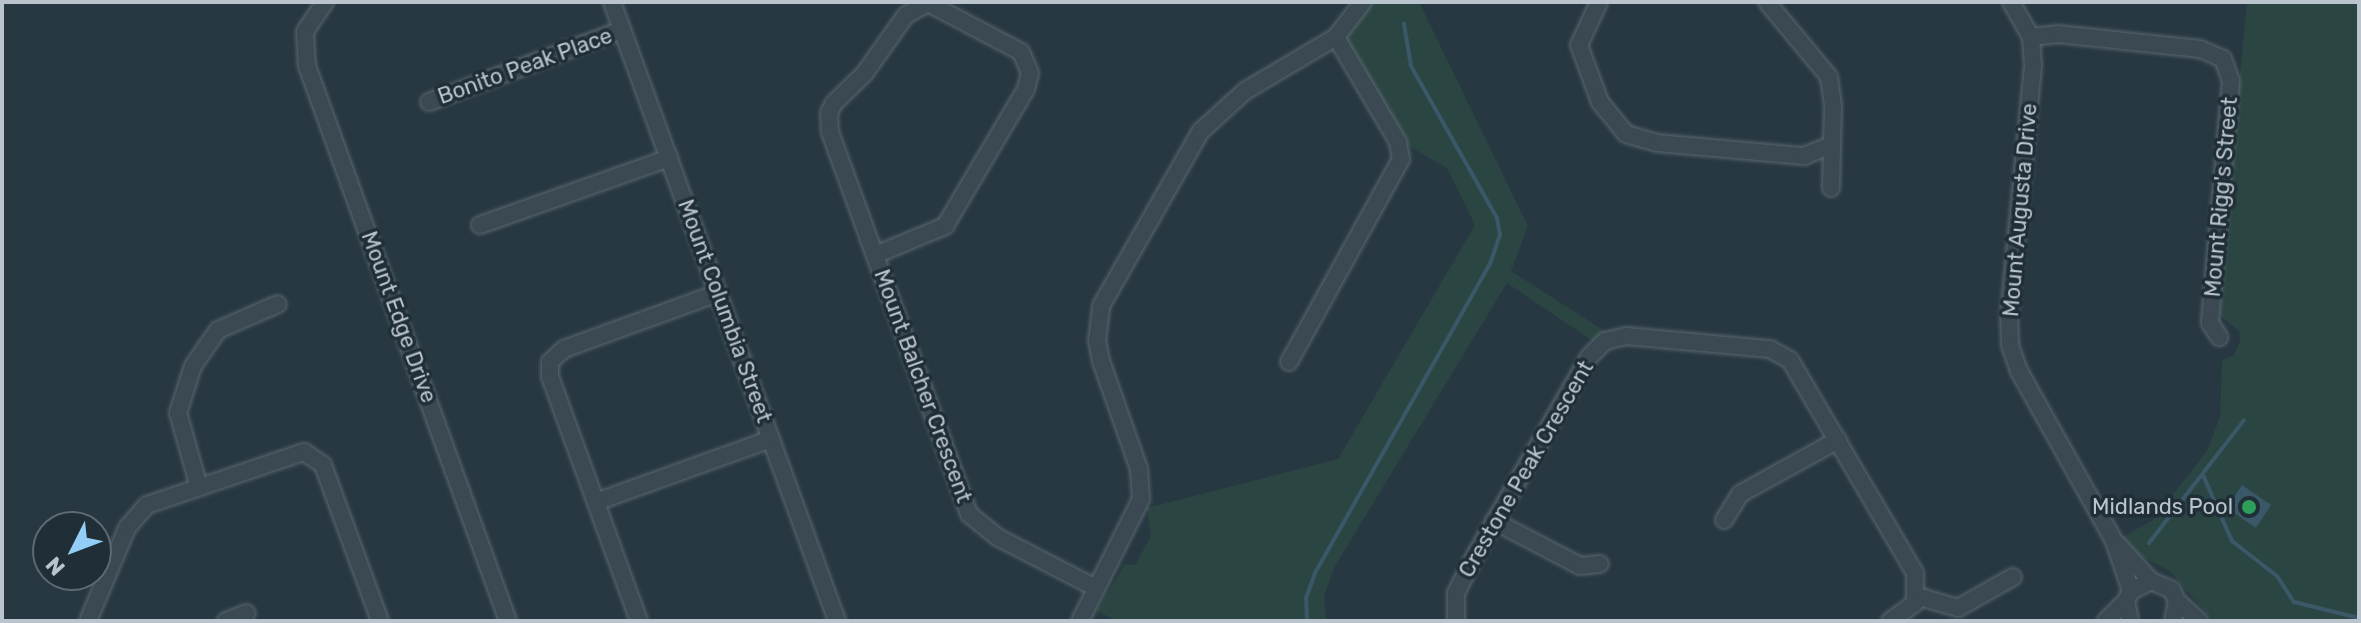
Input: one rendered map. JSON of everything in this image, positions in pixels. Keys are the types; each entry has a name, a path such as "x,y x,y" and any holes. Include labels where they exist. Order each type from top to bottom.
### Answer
{"street":[{"name":"Mount Columbia Street","path":"612,2 837,621"},
{"path":"1080,621 1138,508 1142,485 1101,361 1097,341 1101,306 1201,131 1245,91 1336,37 1363,2"},
{"path":"1599,2 1579,45 1600,102 1626,134 1657,143 1804,156 1829,146"},
{"path":"1767,2 1829,77 1833,106 1829,146 1831,188"},
{"path":"2011,2 2031,37"},
{"name":"Mount Balcher Crescent","path":"875,255 945,226 1028,81 1027,60 1021,52 928,3 906,15 865,73 829,113 830,132 969,514 999,538 1096,588"},
{"name":"Mount Edge Drive","path":"320,8 305,32 307,66 508,621"},
{"name":"Bonito Peak Place","path":"429,102 622,30"},
{"name":"Mount Rigg's Street","path":"2031,37 2058,34 2200,49 2223,59 2231,81 2210,323 2219,337"},
{"path":"1289,362 1401,159 1398,142 1336,37"},
{"name":"Mount Augusta Drive","path":"2031,37 2010,345 2019,371 2114,541 2151,581 2162,583 2177,601"},
{"path":"480,225 669,158"},
{"path":"639,621 550,377 550,362 564,349 718,293"},
{"path":"199,487 178,413 193,366 218,330 278,304"},
{"name":"Crestone Peak Crescent","path":"1456,621 1456,593 1494,521 1589,357 1616,337 1775,351 1797,368 1915,573 1917,596"},
{"path":"596,502 771,439"},
{"path":"1724,520 1740,494 1838,440"},
{"path":"94,619 133,518 147,505 294,452 315,455 323,465 380,621"},
{"path":"1494,521 1580,566 1600,564"},
{"name":"Mount Augusta Drive","path":"2114,541 2128,596 2130,621"},
{"path":"1890,621 1908,610 1917,596 1958,608 2013,577"},
{"path":"2106,621 2128,596 2151,581"},
{"path":"2173,621 2177,601"},
{"path":"2177,601 2199,621"},
{"path":"226,621 247,613"}],"green space":[{"path":"1369,2 1419,2 1528,226 1511,271 1614,337 1600,346 1507,283 1335,566 1324,596 1326,621 1118,621 1096,611 1125,564 1135,565 1151,536 1147,508 1338,459 1475,225 1447,168 1400,141 1342,43"},
{"path":"2247,2 2359,2 2359,621 2213,621 2170,571 2135,554 2120,538 2152,521 2207,451 2220,417 2222,360 2234,355 2240,342 2239,331 2217,313"}],"water":[{"name":"Midlands Pool","path":"2242,485 2271,505 2256,528 2227,508"}],"waterway":[{"path":"1307,621 1306,598 1315,573 1490,264 1500,235 1497,218 1411,66 1404,24"},
{"path":"2149,543 2244,420"},
{"path":"2203,475 2232,541 2277,576 2294,602 2359,618"}],"place":[{"name":"Midlands Pool","path":"2249,507"}]}
